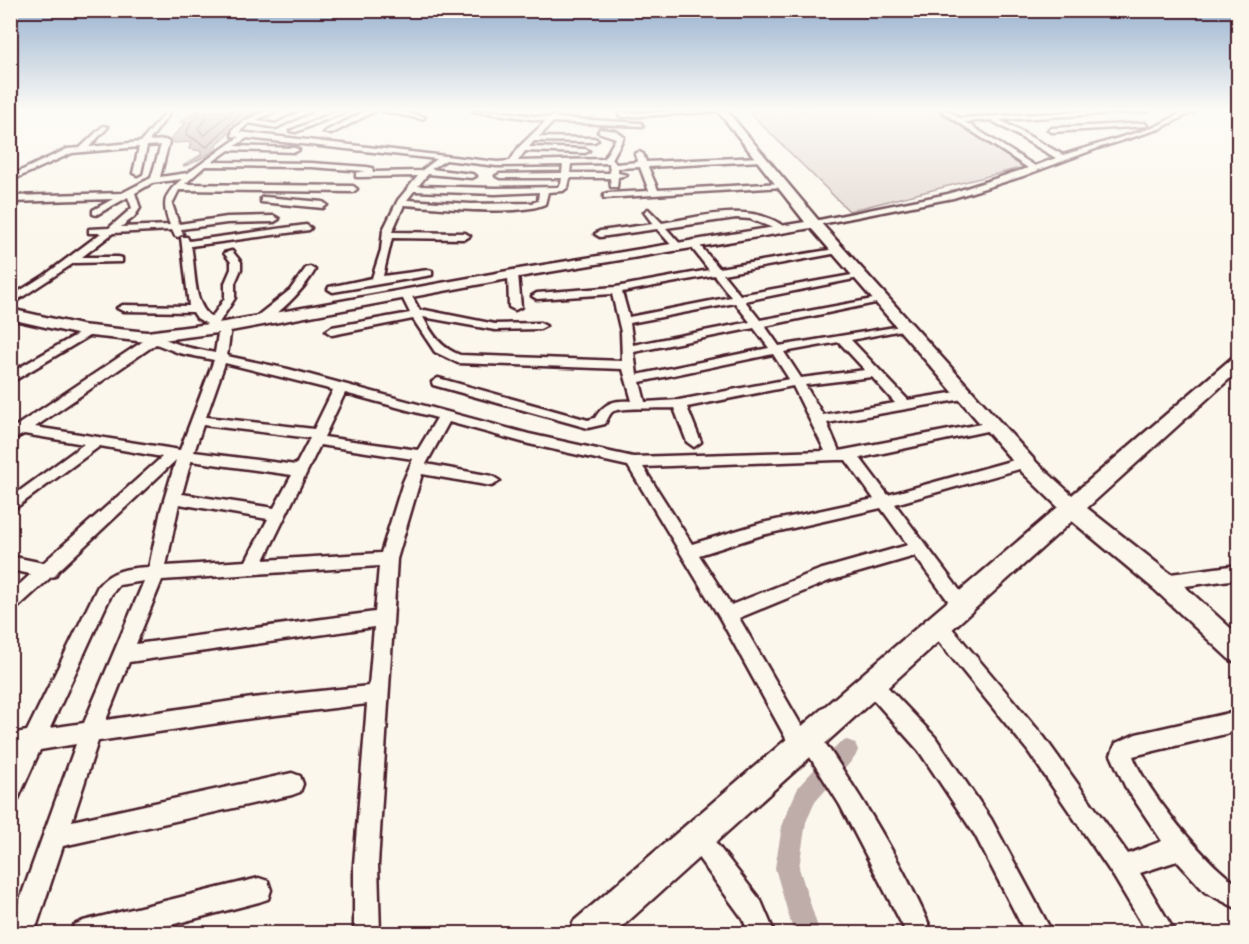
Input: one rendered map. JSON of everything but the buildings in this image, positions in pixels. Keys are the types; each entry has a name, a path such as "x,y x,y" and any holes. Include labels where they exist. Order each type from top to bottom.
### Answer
{"street":[{"path":"13,184 63,155"},
{"path":"137,173 141,155"},
{"path":"155,180 162,155"},
{"path":"216,155 181,178 170,193 166,204 179,227 190,262 192,297 196,309 201,316 216,327"},
{"path":"418,155 508,163 567,161 612,167 647,175"},
{"path":"489,207 500,176 516,155"},
{"path":"614,185 612,167 616,155"},
{"path":"639,155 654,192"},
{"path":"758,155 903,327 1025,462 1072,508 1163,582 1239,651"},
{"path":"1013,155 1034,169"},
{"path":"1057,155 1062,158"},
{"path":"16,433 150,339 256,322 513,274 814,224 950,196 1070,155"},
{"path":"377,280 388,235 401,202 424,172 445,158"},
{"path":"500,176 566,175 612,167 761,159"},
{"path":"410,188 495,191 563,188 567,161"},
{"path":"203,164 321,165 367,169 369,170 368,175"},
{"path":"355,175 424,172 472,176"},
{"path":"96,212 155,180 181,178 353,189"},
{"path":"607,196 783,185"},
{"path":"401,202 489,207 537,206 542,202 544,190"},
{"path":"10,199 126,194"},
{"path":"10,302 111,231 136,208 126,194"},
{"path":"264,200 323,205"},
{"path":"250,236 256,219 291,201"},
{"path":"648,212 677,246"},
{"path":"600,234 736,215 757,218 781,228"},
{"path":"92,231 274,219"},
{"path":"183,241 250,236 306,228"},
{"path":"388,235 465,236"},
{"path":"693,243 739,298 776,350 842,455 884,502 961,605"},
{"path":"537,296 616,290 838,250"},
{"path":"10,604 179,455 198,420 221,357 216,327 228,302 230,283 236,269 236,262 229,253"},
{"path":"72,260 118,261"},
{"path":"256,322 296,291 305,281 310,270"},
{"path":"333,289 428,273"},
{"path":"513,274 515,307"},
{"path":"624,321 859,275"},
{"path":"616,290 624,321 628,365 640,406"},
{"path":"405,293 434,345 447,356 458,359 628,365"},
{"path":"628,350 880,299"},
{"path":"123,308 196,309"},
{"path":"332,331 417,314 434,313 495,327 540,326"},
{"path":"10,314 90,331 150,339 183,350 221,357 445,417 633,462 842,455 991,426"},
{"path":"632,380 776,350 903,327"},
{"path":"10,379 90,331"},
{"path":"842,338 905,405"},
{"path":"597,929 697,837 1239,362"},
{"path":"438,382 580,423 595,423 600,421 611,405 679,405 796,382 876,374"},
{"path":"252,566 340,389"},
{"path":"819,420 963,395"},
{"path":"679,405 694,442"},
{"path":"367,933 366,864 374,780 377,694 388,559 419,461 445,417"},
{"path":"198,420 317,437 492,481"},
{"path":"16,433 301,471"},
{"path":"10,506 96,442"},
{"path":"21,933 91,731 156,573 173,498 179,455"},
{"path":"633,462 806,742 826,765 848,797 920,933"},
{"path":"687,552 762,529 884,502 1025,462"},
{"path":"173,498 278,515"},
{"path":"726,615 825,574 918,549"},
{"path":"10,791 104,591 119,576 388,559"},
{"path":"10,563 49,572"},
{"path":"1163,582 1239,572"},
{"path":"124,654 384,618"},
{"path":"938,626 1036,744 1123,867 1163,933"},
{"path":"872,684 927,744 983,827 1040,933"},
{"path":"10,744 252,708 377,694"},
{"path":"1239,721 1136,744 1125,749 1122,755 1124,765 1181,848 1207,877 1225,891 1239,897"},
{"path":"55,836 292,784"},
{"path":"697,837 752,910 762,933"},
{"path":"1123,867 1181,848"},
{"path":"83,933 259,890"}],"shaded area":[{"path":"792,155 1005,155 1024,167 849,211"}],"water":[{"path":"201,155 208,155 191,164 183,166"}],"waterway":[{"path":"807,934 787,868 795,821 807,794 847,750"}]}
